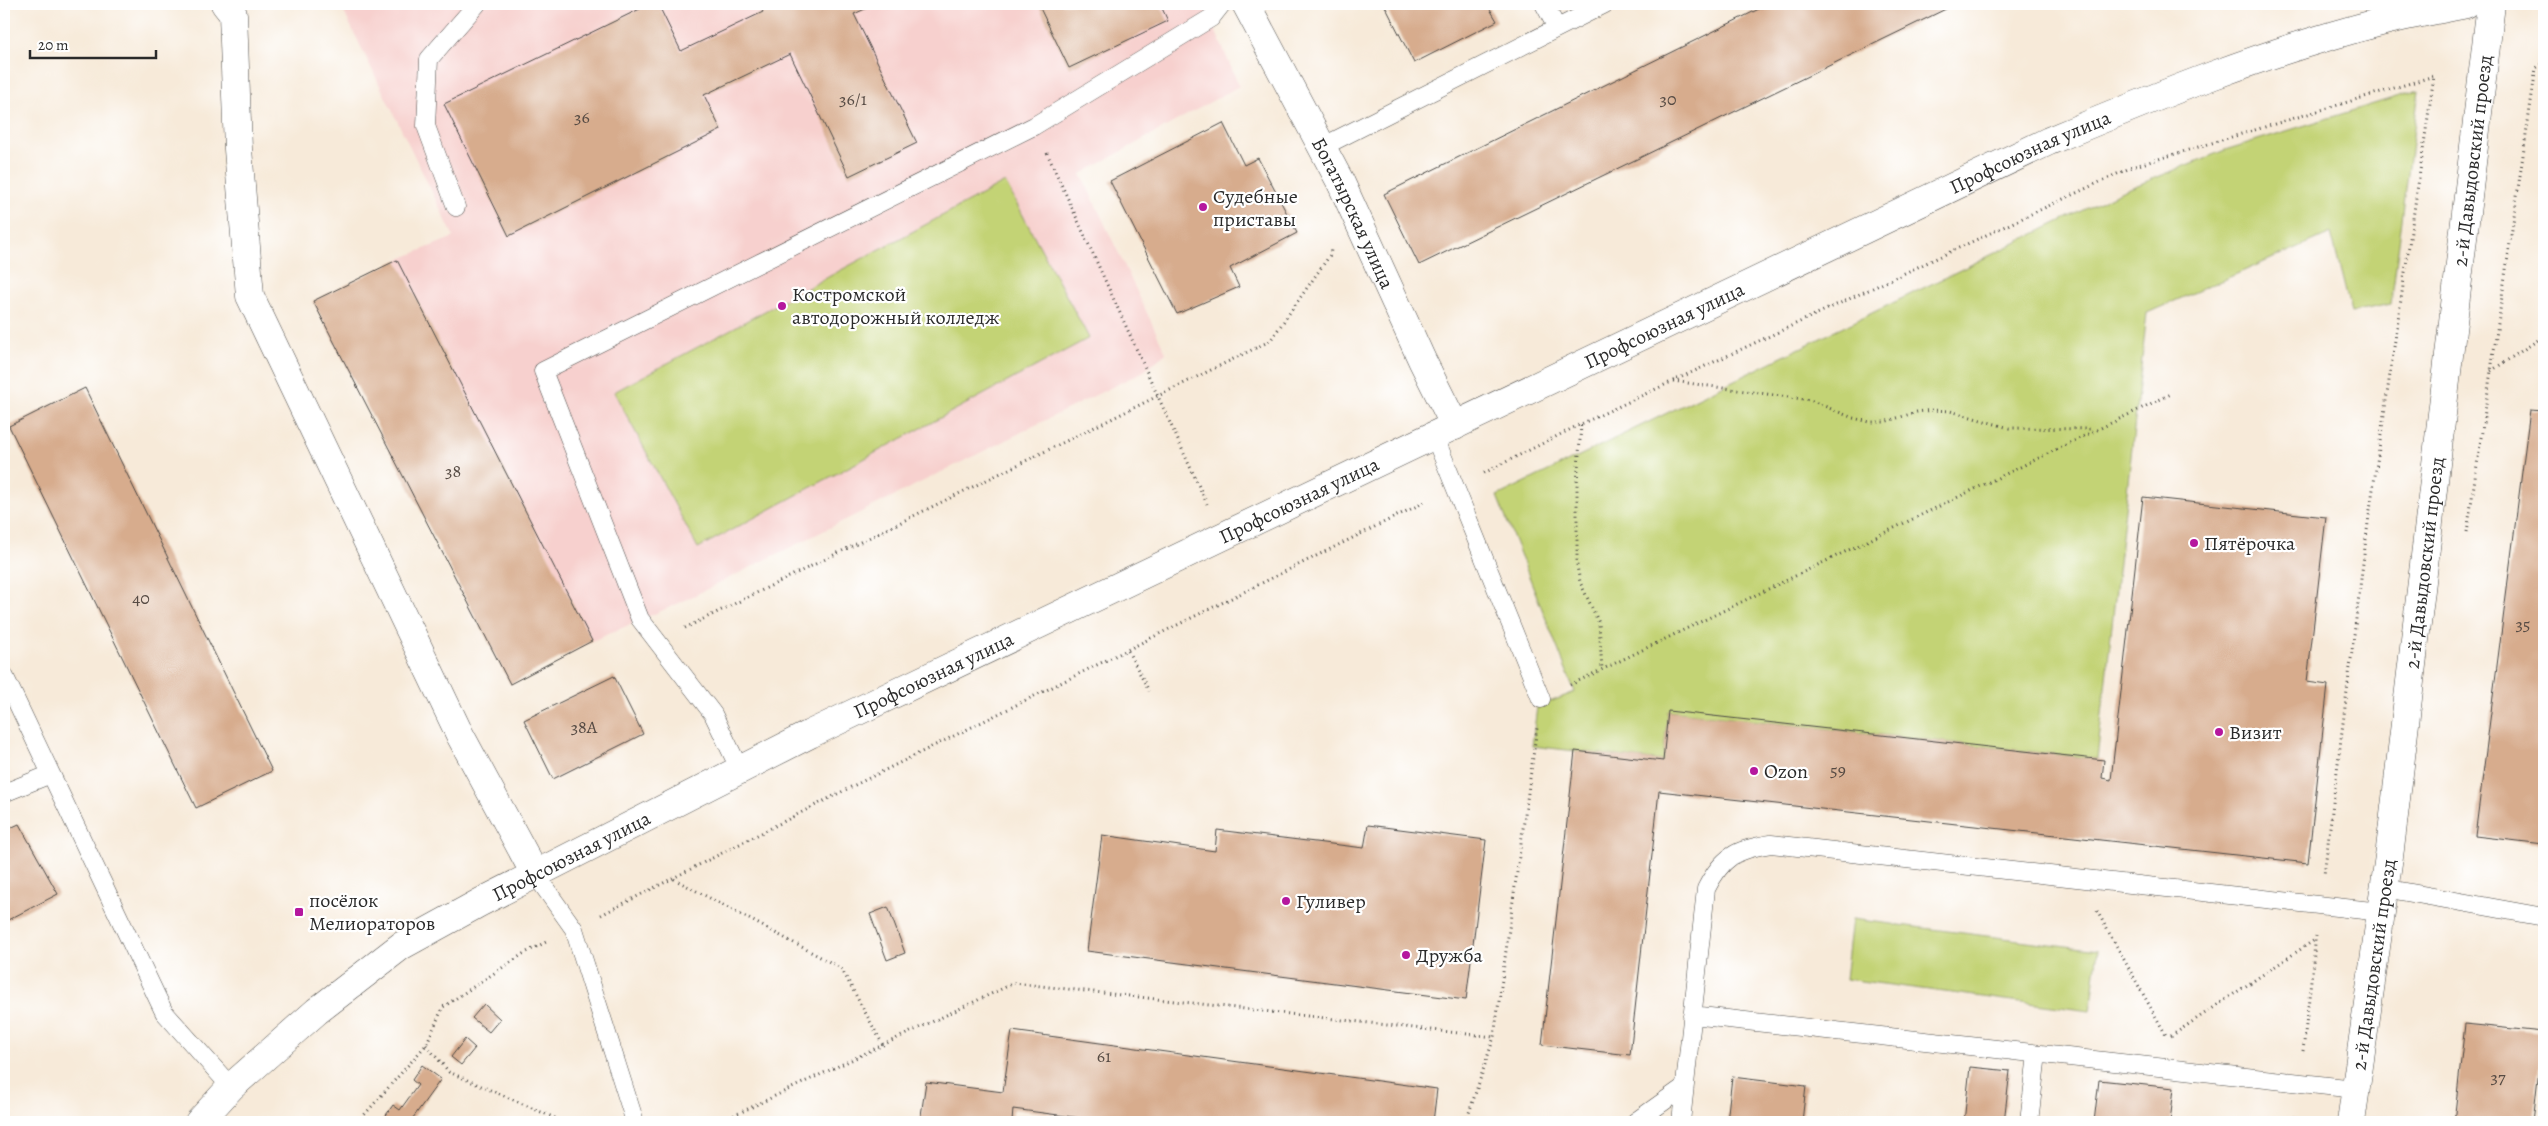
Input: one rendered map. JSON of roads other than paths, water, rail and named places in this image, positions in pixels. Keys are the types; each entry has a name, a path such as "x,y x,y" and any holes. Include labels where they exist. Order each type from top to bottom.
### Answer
{"main road":[{"path":"225,4 233,14 238,149 250,296 460,735 535,874"},
{"name":"Богатырская улица","path":"1246,4 1322,147 1422,360 1445,431"},
{"name":"Профсоюзная улица","path":"199,1122 231,1087 317,1011 401,946 535,874 819,730 2048,141 2157,96 2268,56 2381,22 2466,4"},
{"name":"2-й Давыдовский проезд","path":"2350,1122 2383,900 2491,4"}],"lane":[{"path":"456,207 426,126 429,59 477,4"},
{"path":"740,770 713,714 640,619 543,371 1034,126 1211,18 1222,4"},
{"path":"1544,4 1557,28"},
{"path":"1322,147 1605,4"},
{"path":"1445,431 1455,487 1541,699"},
{"path":"4,676 164,1012 231,1087"},
{"path":"4,794 51,774"},
{"path":"1681,1122 1706,889 1715,871 1729,857 1746,848 1771,844 2320,905 2383,900 2544,917"},
{"path":"535,874 574,929 635,1122"},
{"path":"1692,1015 2355,1089"},
{"path":"2029,1122 2037,1054"},
{"path":"1635,1122 1684,1087"}],"place":[{"name":"Судебные приставы","path":"1203,207"},
{"name":"Костромской автодорожный колледж","path":"782,306"},
{"name":"Пятёрочка","path":"2194,543"},
{"name":"Визит","path":"2219,732"},
{"name":"Ozon","path":"1754,771"},
{"name":"Гуливер","path":"1286,901"},
{"name":"посёлок Мелиораторов","path":"299,912"},
{"name":"Дружба","path":"1406,955"}]}
